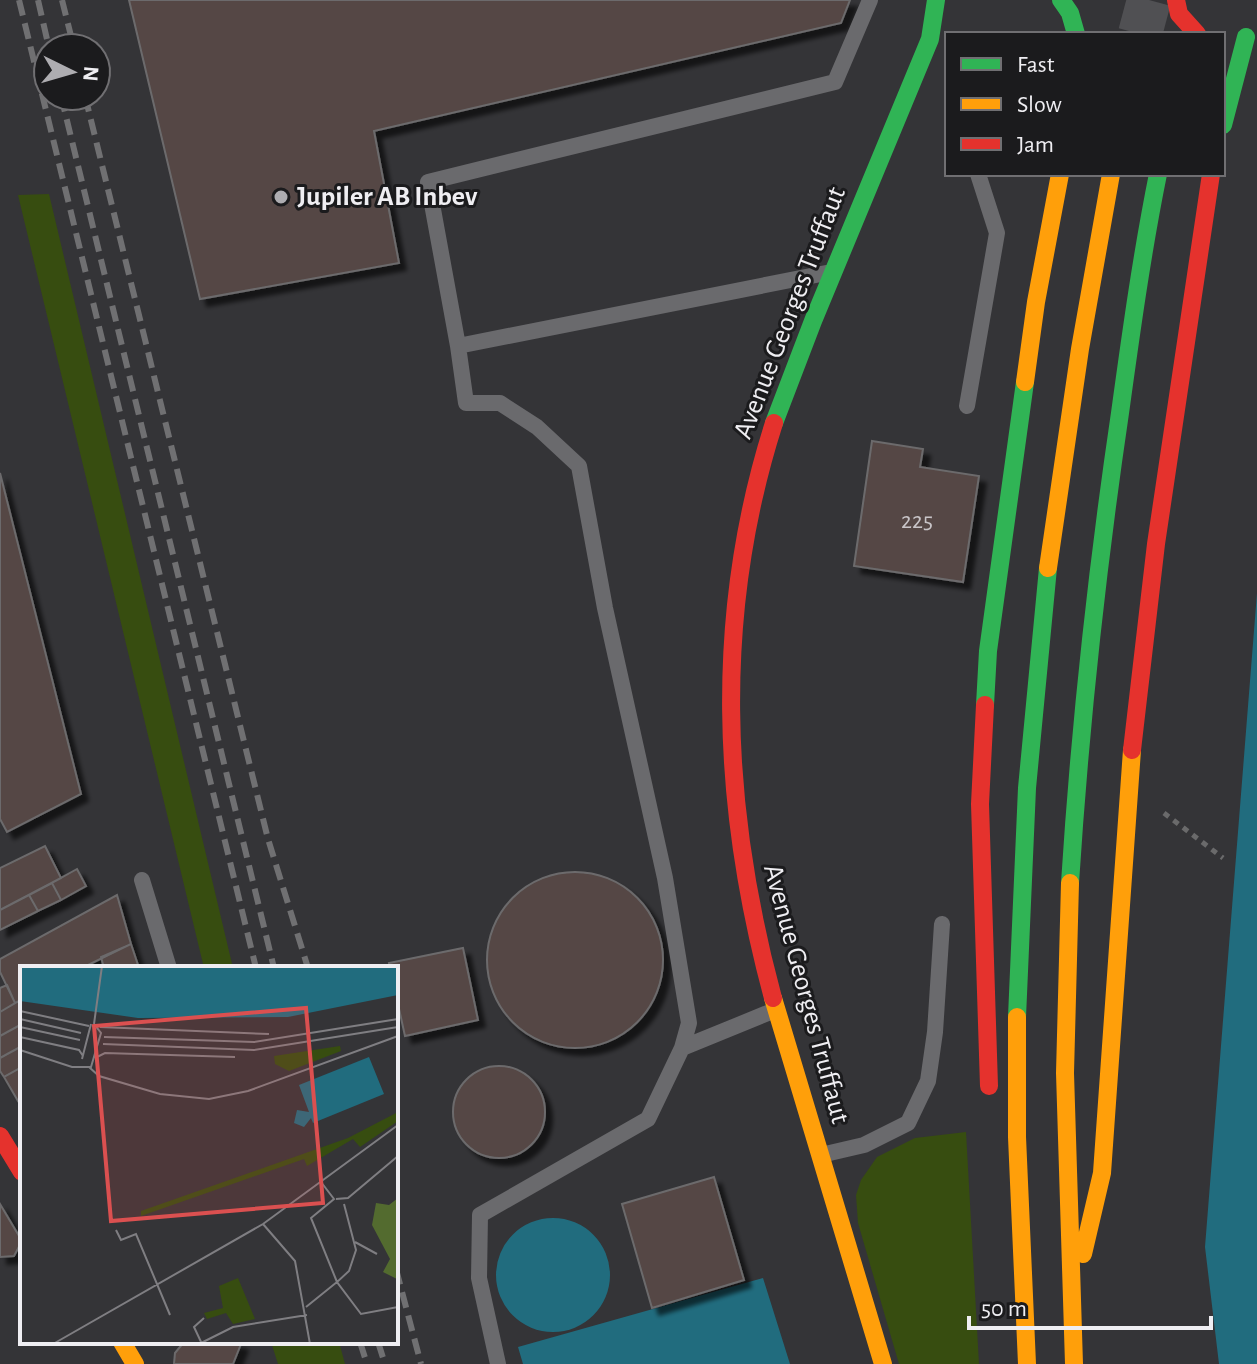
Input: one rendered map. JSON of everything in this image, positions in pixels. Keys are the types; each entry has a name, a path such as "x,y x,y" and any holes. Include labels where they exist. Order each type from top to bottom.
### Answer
{"main road":[{"name":"Avenue Georges Truffaut","path":"883,1364 776,1010 744,876 735,808 730,693 733,638 748,524 786,386 930,39 936,0"},
{"path":"1061,0 1070,13 1075,32"},
{"path":"1156,4 1178,7 1196,32"},
{"name":"Avenue Georges Truffaut","path":"930,39 950,18"},
{"path":"1225,42 1252,33"},
{"path":"1225,119 1252,33"},
{"path":"990,1112 980,804 984,698 1036,302 1060,176"},
{"path":"1027,1364 1017,1137 1017,1007 1027,788 1048,566 1080,349 1111,176"},
{"path":"1074,1364 1066,1157 1069,900 1083,712 1098,571 1158,176"},
{"path":"1071,1303 1102,1173 1132,752 1156,544 1211,176"},
{"path":"0,1136 20,1169"},
{"path":"1002,1229 1021,1258"},
{"path":"123,1344 135,1364"}],"lane":[{"path":"498,1364 479,1278 480,1215 648,1119 682,1048 689,1023 665,878 605,608 579,466 537,427 500,403 466,403 428,182 835,82 870,0"},
{"path":"967,406 997,233 979,176"},
{"path":"458,346 833,272"},
{"path":"142,880 168,966"},
{"path":"820,1155 864,1145 908,1123 928,1081 935,1032 942,924"},
{"path":"682,1048 776,1010"}],"path":[{"path":"1164,813 1223,858"}],"green space":[{"path":"49,194 233,966 204,966 18,195"},
{"path":"966,1132 979,1364 899,1364 858,1223 856,1195 861,1180 877,1157 915,1138"},
{"path":"272,1344 340,1344 345,1364 278,1364"}],"water":[{"path":"1257,593 1257,1364 1219,1364 1205,1247"},
{"path":"553,1218 575,1223 593,1235 605,1253 610,1275 605,1297 593,1315 575,1327 553,1332 531,1327 513,1315 501,1297 496,1275 501,1253 513,1235 531,1223"},
{"path":"763,1278 790,1364 523,1364 518,1347"}],"building":[{"name":"Jupiler AB Inbev","path":"129,0 850,0 841,23 374,131 399,263 200,299"},
{"path":"872,441 923,449 920,467 979,476 963,582 854,566"},
{"path":"0,473 81,794 7,832 0,819"},
{"path":"45,846 61,878 0,910 0,868"},
{"path":"77,869 86,886 61,900 52,883"},
{"path":"575,872 609,879 637,898 656,926 663,960 656,994 637,1022 609,1041 575,1048 541,1041 513,1022 494,994 487,960 494,926 513,898 541,879"},
{"path":"52,883 61,900 38,911 29,895"},
{"path":"29,895 38,911 0,930 0,910"},
{"path":"117,895 131,944 86,966 20,966 20,1001 15,1003 0,972 0,959"},
{"path":"131,944 138,966 103,966 101,957"},
{"path":"463,948 478,1020 405,1036 398,1004 398,966 390,966 389,963"},
{"path":"7,985 15,1003 0,1012 0,988"},
{"path":"19,1001 20,1025 0,1036 0,1012"},
{"path":"20,1025 20,1047 0,1058 0,1036"},
{"path":"20,1047 20,1068 4,1077 0,1071 0,1058"},
{"path":"499,1066 517,1069 532,1079 542,1094 545,1112 542,1130 532,1145 517,1155 499,1158 481,1155 466,1145 456,1130 453,1112 456,1094 466,1079 481,1069"},
{"path":"20,1068 18,1101 4,1077"},
{"path":"714,1177 744,1280 652,1308 622,1204"},
{"path":"0,1204 20,1238 20,1245 14,1256 0,1257"},
{"path":"182,1344 241,1344 233,1364 174,1364 175,1353"}],"tunnel":[{"path":"1141,32 1149,0"}],"railway":[{"path":"19,0 256,966"},
{"path":"38,0 45,32"},
{"path":"62,0 70,32"},
{"path":"65,112 274,966"},
{"path":"89,112 268,839 307,966"},
{"path":"398,1277 421,1364"},
{"path":"361,1344 367,1364"},
{"path":"379,1344 385,1364"}],"traffic: fast":[{"path":"774,423 930,39 936,0"},
{"path":"1061,0 1070,13 1075,32"},
{"path":"1225,117 1246,37"},
{"path":"1070,883 1084,706 1104,530 1137,293 1158,176"},
{"path":"985,705 988,651 1025,382"},
{"path":"1017,1017 1027,788 1048,568"}],"traffic: slow":[{"path":"1025,382 1036,302 1060,176"},
{"path":"1048,568 1080,349 1111,176"},
{"path":"1083,1254 1102,1173 1132,750"},
{"path":"1070,883 1065,1073 1074,1364"},
{"path":"773,998 883,1364"},
{"path":"1017,1017 1017,1137 1027,1364"},
{"path":"123,1344 135,1364"}],"traffic: jam":[{"path":"1176,0 1179,14 1195,32"},
{"path":"1132,750 1156,544 1211,176"},
{"path":"773,998 743,854 734,782 731,710 733,638 741,566 754,495 774,423"},
{"path":"985,705 980,804 989,1086"},
{"path":"0,1136 20,1169"}],"place":[{"name":"Jupiler AB Inbev","path":"281,197"}]}
